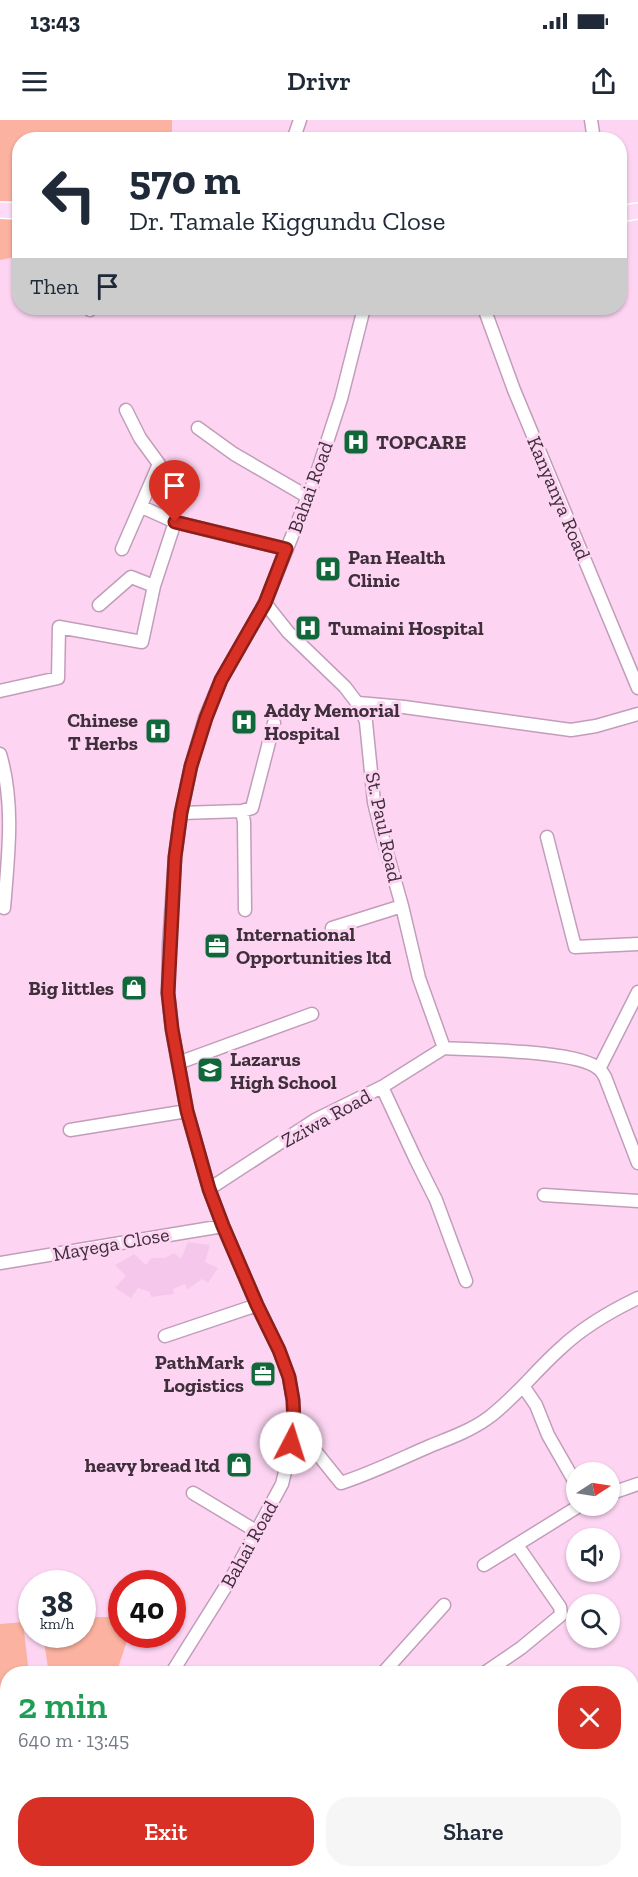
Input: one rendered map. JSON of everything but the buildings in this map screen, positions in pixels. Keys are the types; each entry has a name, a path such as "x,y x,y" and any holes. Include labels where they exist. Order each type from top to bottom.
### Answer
{"street":[{"name":"Bahai Road","path":"176,1666 233,1575 282,1484 294,1422 289,1377 209,1189 187,1111 178,1063 168,993 175,857 181,813 191,766 209,708 221,680 265,603 308,497 342,399 362,315"},
{"name":"Kanyanya Road","path":"487,315 514,390 638,688"},
{"path":"122,549 159,464 140,438 126,410"},
{"path":"198,428 249,464 308,497"},
{"path":"142,507 175,522 286,549"},
{"path":"0,691 58,678 59,627 142,642 154,586 175,522"},
{"path":"99,605 131,577 154,586"},
{"name":"St. Paul Road","path":"265,603 288,632 345,687 358,703 366,722 374,802 419,978 444,1048"},
{"path":"358,703 404,707 571,730 597,726 638,714"},
{"path":"181,813 242,811 252,808 274,723"},
{"path":"0,754 8,787 9,809 4,908"},
{"path":"242,811 245,910"},
{"path":"547,837 575,947 638,944"},
{"path":"332,928 402,906"},
{"path":"599,1069 638,992"},
{"path":"178,1063 312,1014"},
{"path":"444,1048 548,1054 581,1060 599,1069 605,1077 635,1142 638,1163"},
{"name":"Zziwa Road","path":"209,1189 315,1120 382,1087 444,1048"},
{"path":"382,1087 436,1200 465,1281"},
{"path":"70,1130 187,1111"},
{"path":"544,1195 638,1201"},
{"name":"Mayega Close","path":"0,1263 223,1226"},
{"path":"291,1443 305,1445 316,1452 341,1483 368,1474 455,1437 491,1416 524,1386 563,1345 604,1317 638,1298"},
{"path":"165,1336 257,1305"},
{"path":"524,1386 536,1405 548,1435 566,1466"},
{"path":"620,1491 638,1485"},
{"path":"193,1493 256,1531"},
{"path":"484,1565 566,1514"},
{"path":"495,1666 561,1615 560,1607 517,1545"},
{"path":"389,1666 444,1605"}],"shaded area":[{"path":"0,120 172,120 172,132 12,132 12,257 0,260"},
{"path":"188,1242 210,1245 205,1262 218,1268 208,1283 202,1279 187,1290 185,1284 173,1289 174,1294 151,1297 150,1292 138,1288 131,1298 115,1288 126,1276 115,1265 134,1254 146,1265 151,1258 164,1258 174,1253 181,1259"},
{"path":"96,1617 108,1617 108,1648 125,1648 119,1666 48,1666 45,1648 96,1648"},
{"path":"18,1622 18,1648 26,1648 28,1666 0,1666 0,1624"}],"place":[{"name":"TOPCARE","path":"356,442"},
{"name":"Pan Health Clinic","path":"328,569"},
{"name":"Tumaini Hospital","path":"308,628"},
{"name":"Addy Memorial Hospital","path":"244,722"},
{"name":"Chinese T Herbs","path":"158,731"},
{"name":"International Opportunities ltd","path":"217,946"},
{"name":"Big littles","path":"134,988"},
{"name":"Lazarus High School","path":"210,1070"},
{"name":"PathMark Logistics","path":"263,1374"},
{"name":"heavy bread ltd","path":"239,1465"}],"route":[{"path":"175,522 286,549 265,603 221,680 191,766 175,857 168,993 187,1111 209,1189 289,1377 294,1422 291,1443"}]}
